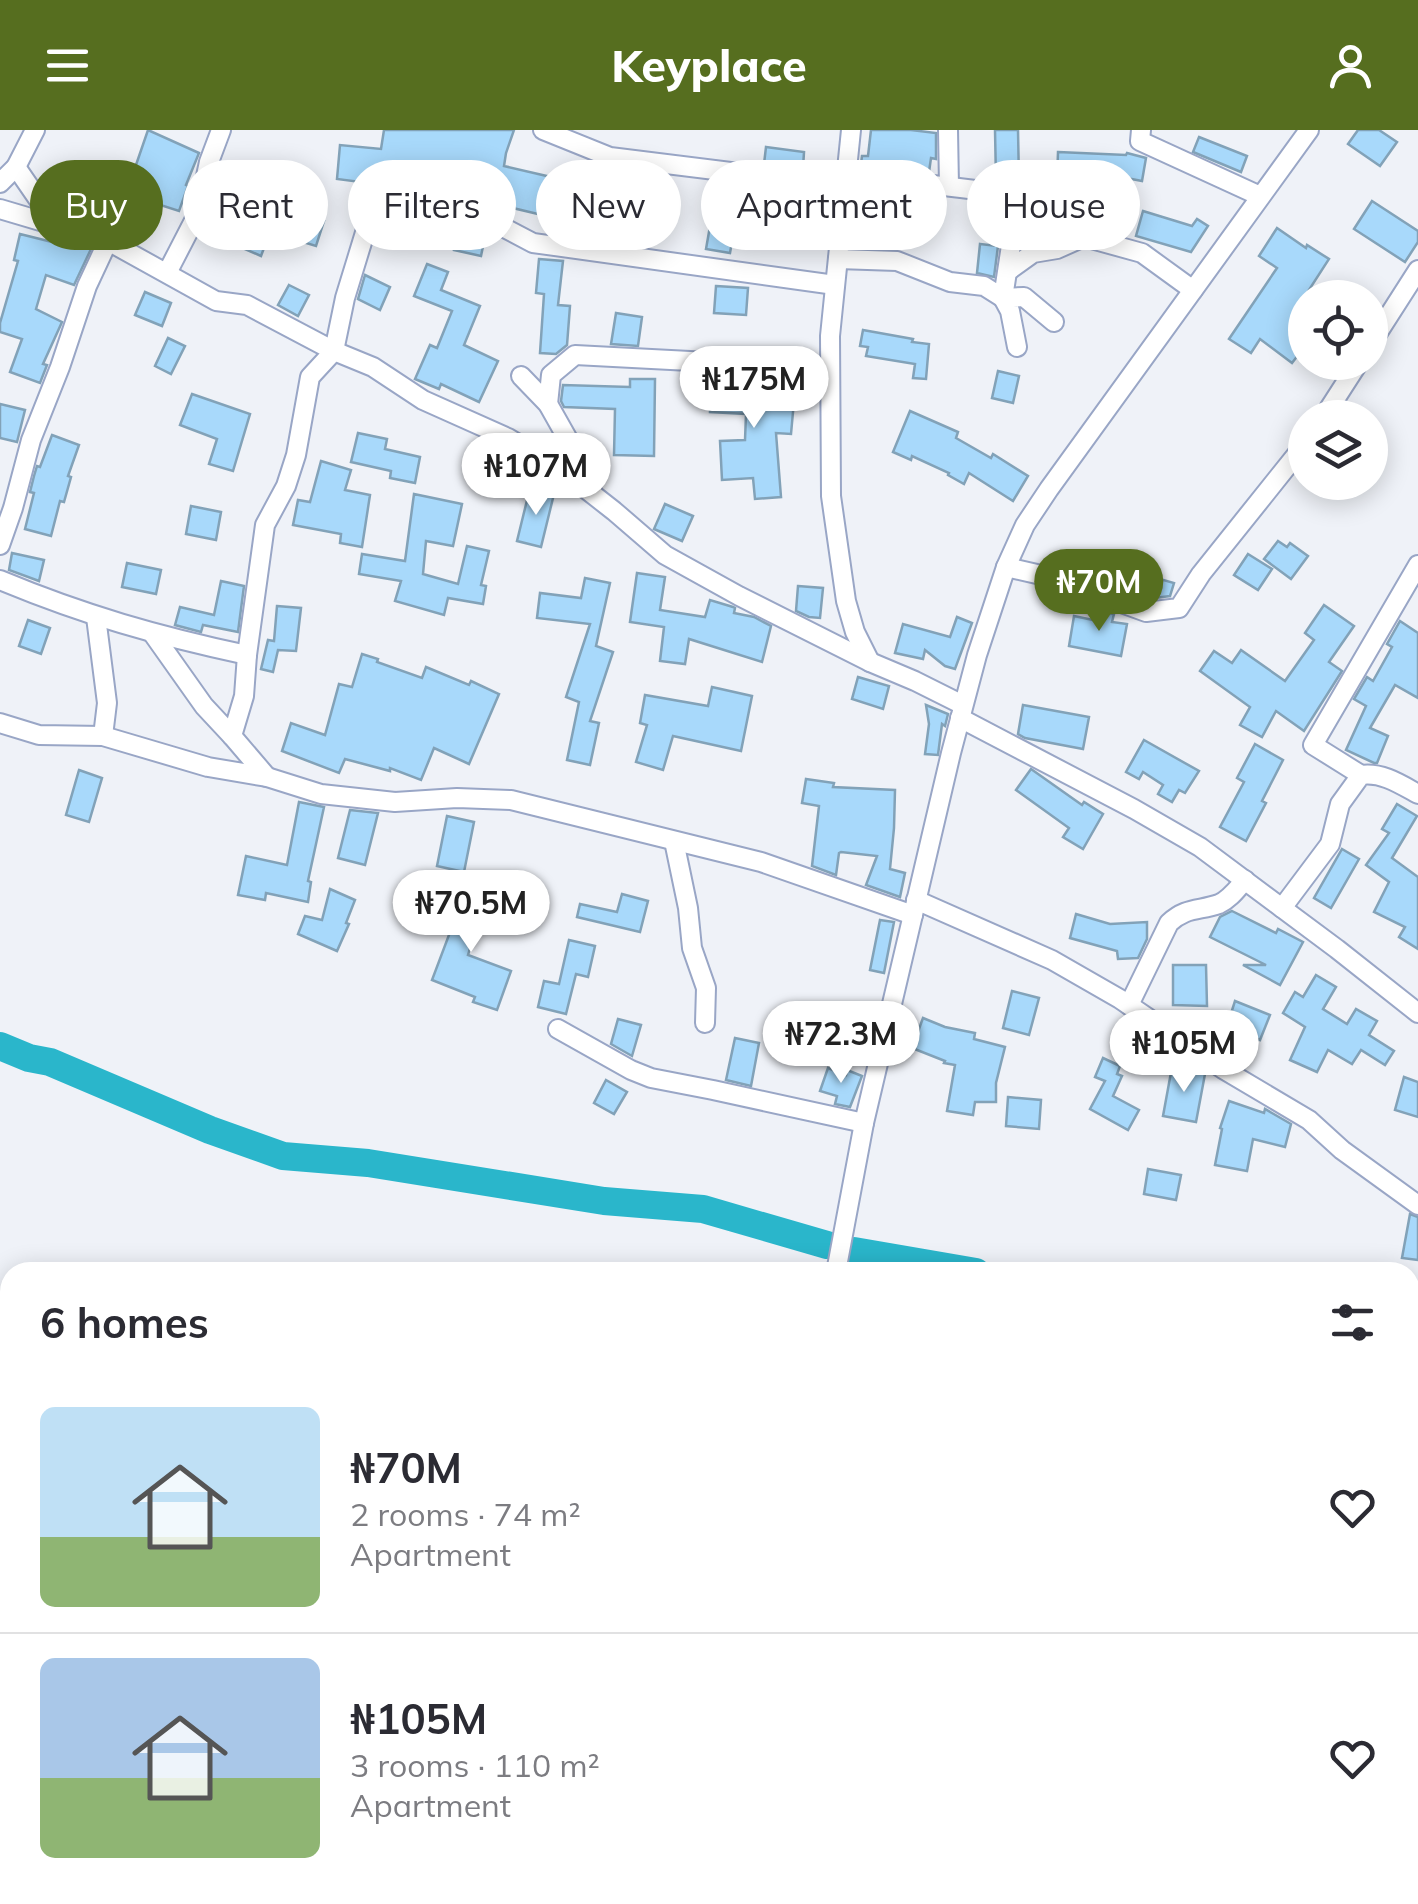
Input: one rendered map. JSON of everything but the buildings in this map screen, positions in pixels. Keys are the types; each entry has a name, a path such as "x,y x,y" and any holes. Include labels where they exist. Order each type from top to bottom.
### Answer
{"street":[{"path":"0,183 16,167 34,130"},
{"path":"167,274 198,213 221,130"},
{"path":"543,130 610,157 701,166"},
{"path":"846,160 850,130"},
{"path":"948,130 949,186 967,188"},
{"path":"1141,130 1140,140 1260,196"},
{"path":"838,1262 864,1124 914,907 977,655 1006,568 1025,526 1050,489 1309,130"},
{"path":"16,167 30,187"},
{"path":"232,736 244,696 265,524 286,486 296,455 310,377 334,351 376,189 426,194 476,213 533,243 835,285"},
{"path":"0,209 30,219"},
{"path":"0,545 31,440 104,250"},
{"path":"124,250 216,301 247,304 334,351 373,367 423,400 508,438 563,471 665,555 870,662 915,680 1200,847 1418,1013"},
{"path":"839,250 830,336 831,496 846,600 855,632 870,662"},
{"path":"1002,298 1011,250"},
{"path":"1008,270 1033,252 1049,250"},
{"path":"1131,250 1142,253 1193,290"},
{"path":"838,259 896,262 950,282 984,286 1002,298 1010,311 1017,348"},
{"path":"1388,317 1418,270"},
{"path":"1002,298 1024,296 1054,322"},
{"path":"548,404 552,375 574,355 709,362 830,384"},
{"path":"521,376 548,404 579,459 593,494"},
{"path":"1006,568 1050,577 1146,612 1178,608 1200,574 1288,465"},
{"path":"1417,570 1313,745 1361,775 1372,773 1418,794"},
{"path":"0,580 96,617 247,655"},
{"path":"96,617 107,703 103,736"},
{"path":"152,634 204,706 268,777"},
{"path":"0,723 39,735 103,736 321,794 395,802 511,800 761,862 914,907 1052,960 1129,1004 1223,1069 1308,1120 1418,1205"},
{"path":"1282,908 1330,844 1340,804 1361,775"},
{"path":"674,841 692,948 706,988 705,1022"},
{"path":"1129,1004 1169,922 1181,912 1221,903 1245,880"},
{"path":"558,1029 651,1078 864,1124"}],"waterway":[{"path":"0,1046 50,1062 210,1130 283,1156 368,1163 604,1201 703,1209 827,1245"},
{"path":"854,1251 918,1262"}]}
